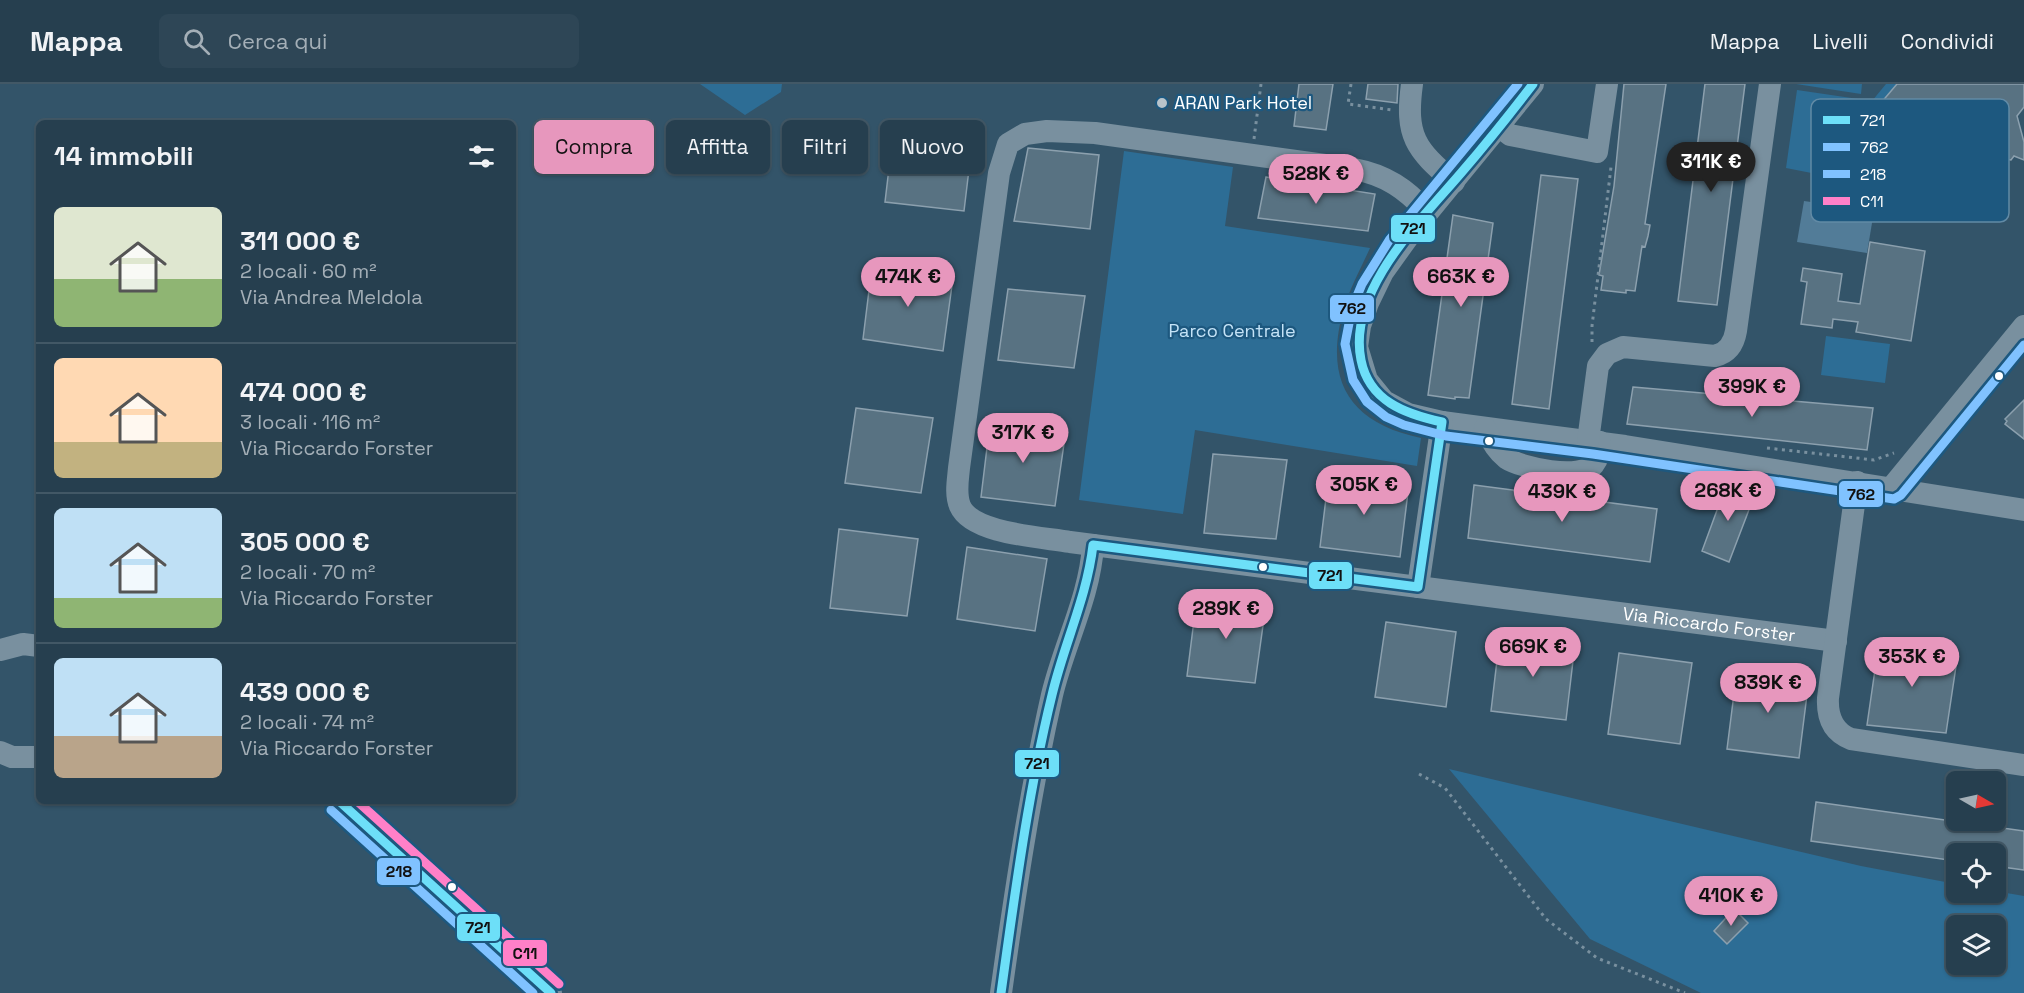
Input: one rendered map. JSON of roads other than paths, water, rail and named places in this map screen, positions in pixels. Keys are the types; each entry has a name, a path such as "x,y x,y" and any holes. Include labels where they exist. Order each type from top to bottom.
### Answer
{"street":[{"path":"1412,84 1409,112 1411,132 1419,149 1454,182"},
{"path":"1533,84 1500,127 1427,213 1379,279 1362,318 1357,347 1367,380 1384,401 1408,414 1442,422 1594,441 1893,487 2024,510"},
{"path":"1500,127 1510,135 1598,152 1607,84"},
{"path":"1485,428 1495,446 1511,460 1565,472 1578,472 1592,466 1597,459 1594,441 1598,366 1607,354 1623,346 1715,356 1724,352 1732,343 1736,331 1770,84"},
{"name":"Via Riccardo Forster","path":"1427,213 1405,189 1376,174 1071,131 1032,132 1012,141 1005,149 999,173 960,460 958,500 965,514 987,527 1093,545 1836,641"},
{"path":"1893,487 2024,326"},
{"path":"1418,587 1442,422"},
{"path":"1857,482 1827,706 1830,720 1839,733 1856,740 2024,765"},
{"path":"1001,993 1019,870 1043,737 1060,668 1086,591 1093,545"},
{"path":"0,642 31,645"},
{"path":"0,650 31,645"},
{"path":"0,752 12,757 36,757"},
{"path":"342,804 551,993"}],"place":[{"name":"ARAN Park Hotel","path":"1162,103"}],"park label":[{"name":"Parco Centrale","path":"1232,331"}]}
